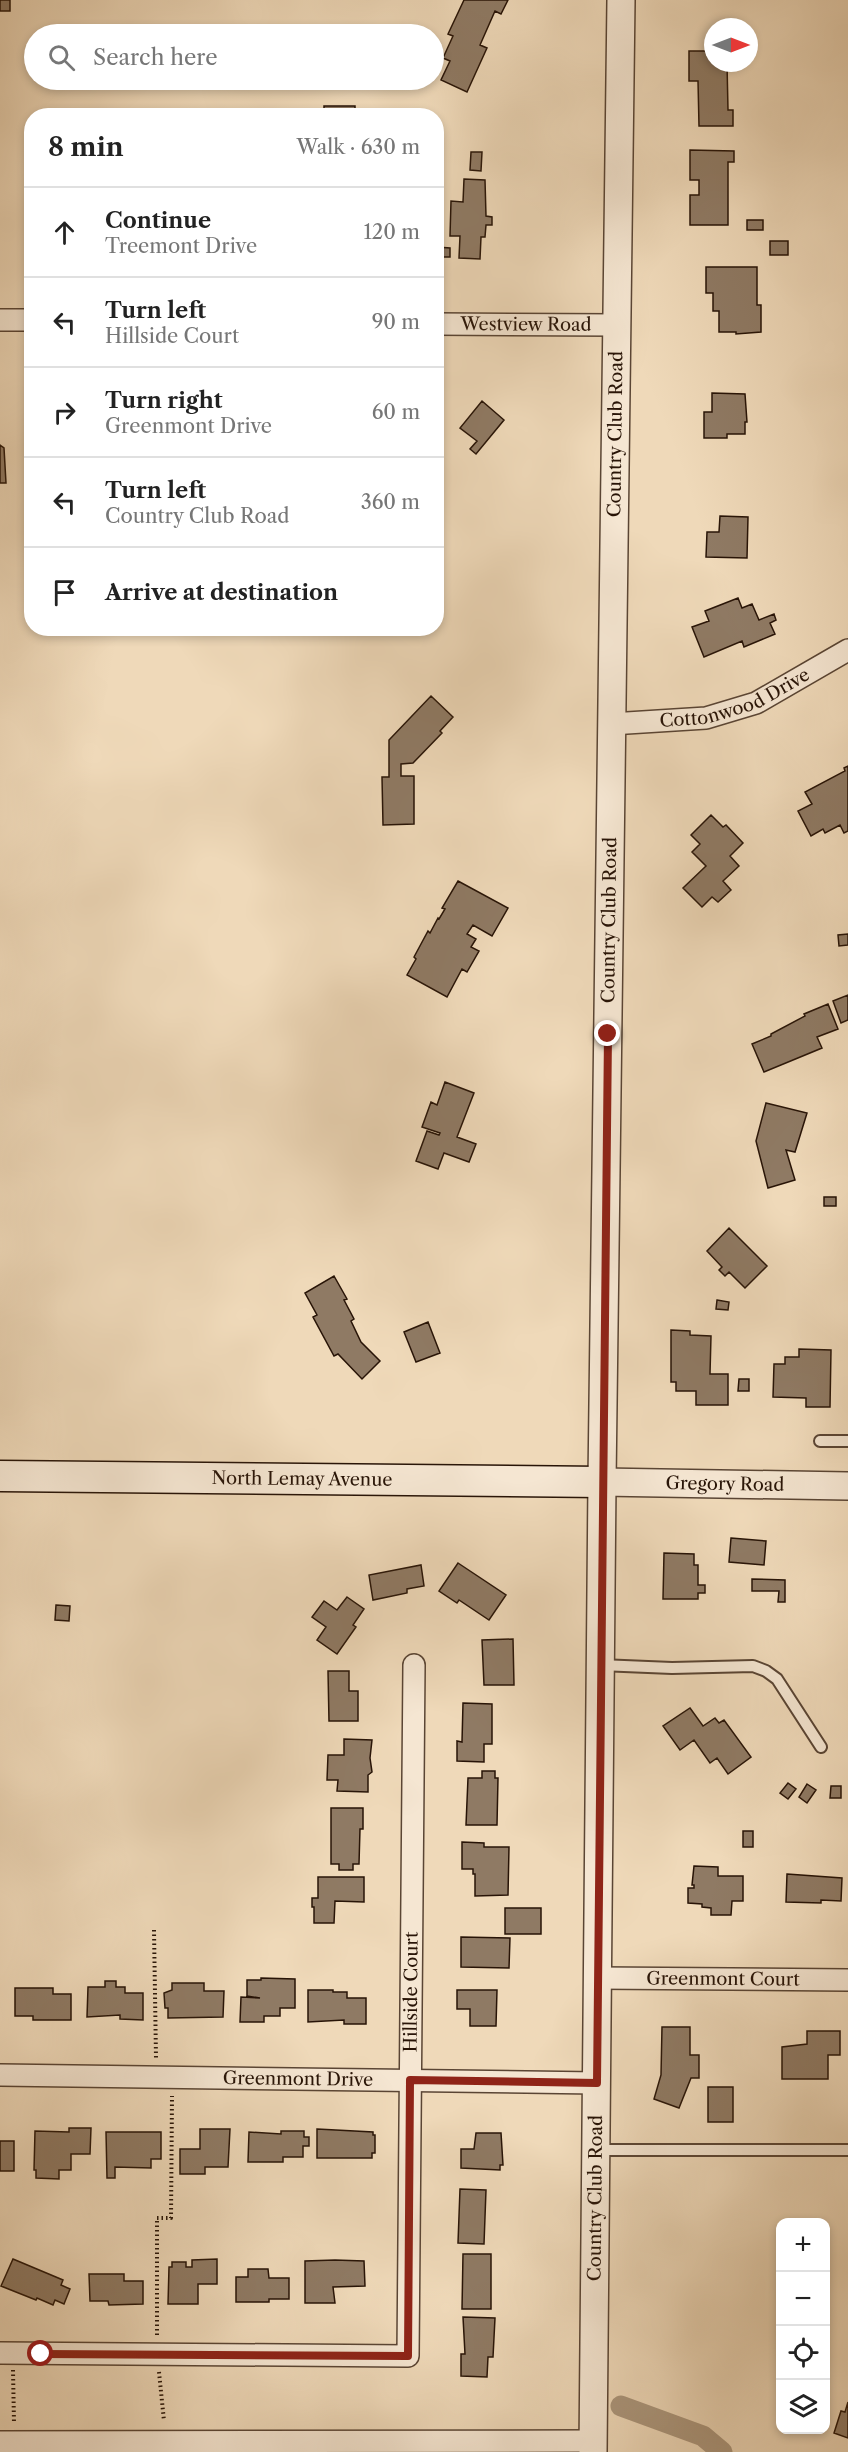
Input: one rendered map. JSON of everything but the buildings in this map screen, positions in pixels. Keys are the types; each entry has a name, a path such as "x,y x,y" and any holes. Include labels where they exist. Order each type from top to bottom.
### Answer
{"main road":[{"name":"North Lemay Avenue","path":"0,1476 602,1482"}],"street":[{"name":"Country Club Road","path":"593,2446 602,1482 621,0"},
{"path":"0,320 24,320"},
{"name":"Westview Road","path":"444,324 617,325"},
{"name":"Cottonwood Drive","path":"611,724 706,718 756,703 848,650"},
{"name":"Gregory Road","path":"602,1482 848,1486"},
{"name":"Hillside Court","path":"158,2355 408,2356 414,1665"},
{"name":"Greenmont Court","path":"597,1978 848,1980"},
{"name":"Greenmont Drive","path":"0,2075 597,2083"},
{"path":"6,2353 158,2355"},
{"path":"7,2442 178,2441 267,2447 593,2446"}],"lane":[{"path":"820,1441 848,1442"},
{"path":"600,1665 672,1668 753,1666 777,1679 821,1747"},
{"path":"596,2150 848,2150"}],"path":[{"path":"154,1930 155,2057 172,2077 171,2218 157,2218 158,2355 163,2419 178,2441"},
{"path":"6,2353 7,2442"}],"waterway":[{"path":"621,2406 703,2436 722,2452"}],"route":[{"path":"41,2354 408,2356 410,2080 597,2083 608,1034"}]}
